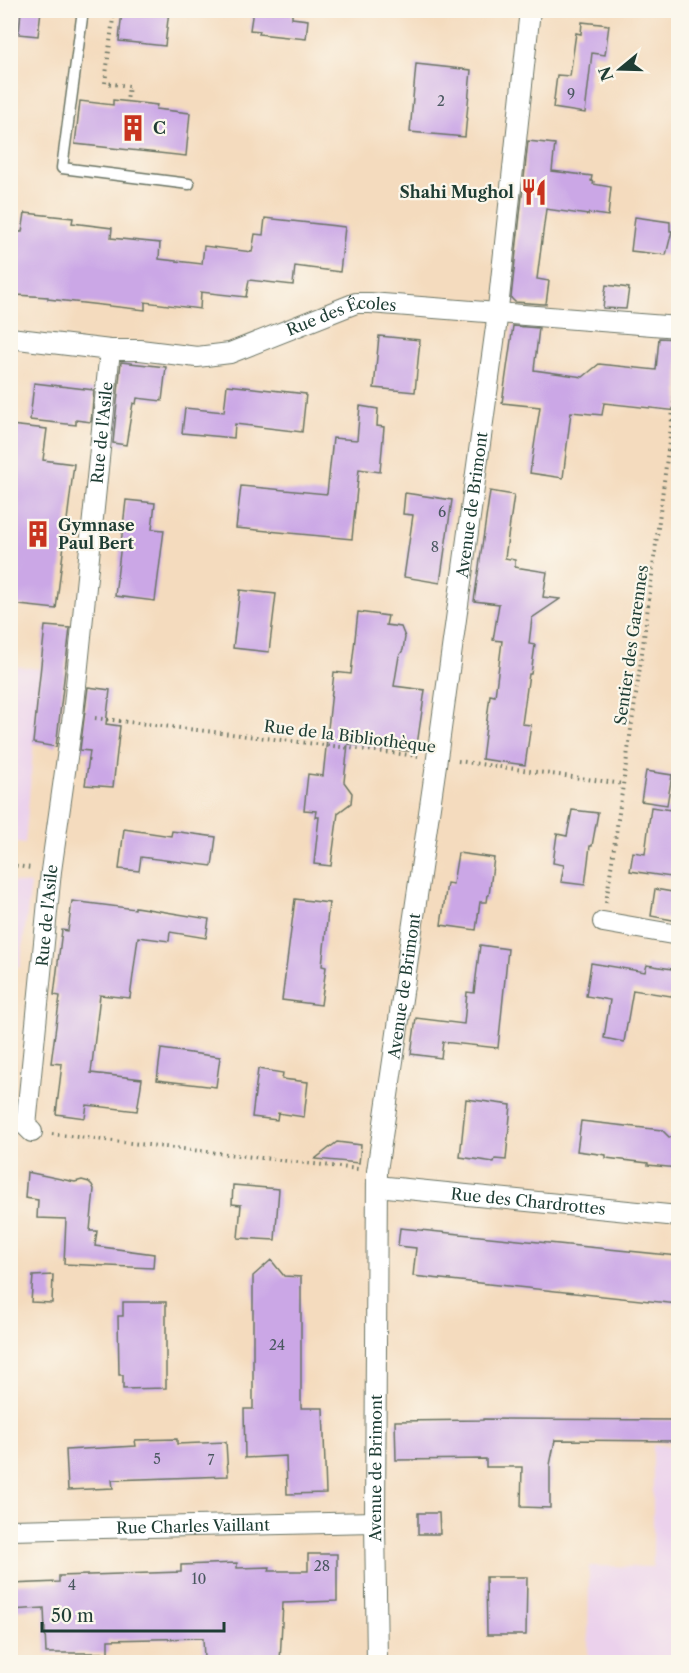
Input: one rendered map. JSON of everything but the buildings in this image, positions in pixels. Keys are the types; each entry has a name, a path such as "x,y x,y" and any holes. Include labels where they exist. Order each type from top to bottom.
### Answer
{"street":[{"name":"Avenue de Brimont","path":"377,1662 375,1521 377,1179 498,312 530,10"},
{"name":"Rue des Écoles","path":"10,338 110,350 140,350 197,357 230,353 356,303 678,327"},
{"name":"Rue de l'Asile","path":"32,1132 26,1126 46,915 73,715 110,350"},
{"path":"603,922 678,935"},
{"name":"Rue des Chardrottes","path":"377,1179 678,1216"},
{"name":"Rue Charles Vaillant","path":"10,1530 375,1521"}],"lane":[{"path":"83,10 63,168 189,184"}],"path":[{"path":"114,10 105,83 129,86 127,101"},
{"name":"Sentier des Garennes","path":"603,922 642,653 678,372"},
{"name":"Rue de la Bibliothèque","path":"73,715 437,758 623,784"},
{"path":"32,1132 377,1179"}],"shaded area":[{"path":"11,666 40,669 25,844 11,842"},
{"path":"11,882 31,884 20,967 11,966"},
{"path":"653,1445 678,1446 678,1662 588,1662 589,1566 653,1567"}],"place":[{"name":"C","path":"133,128"},
{"name":"Shahi Mughol","path":"534,192"},
{"name":"Gymnase Paul Bert","path":"38,534"}]}
